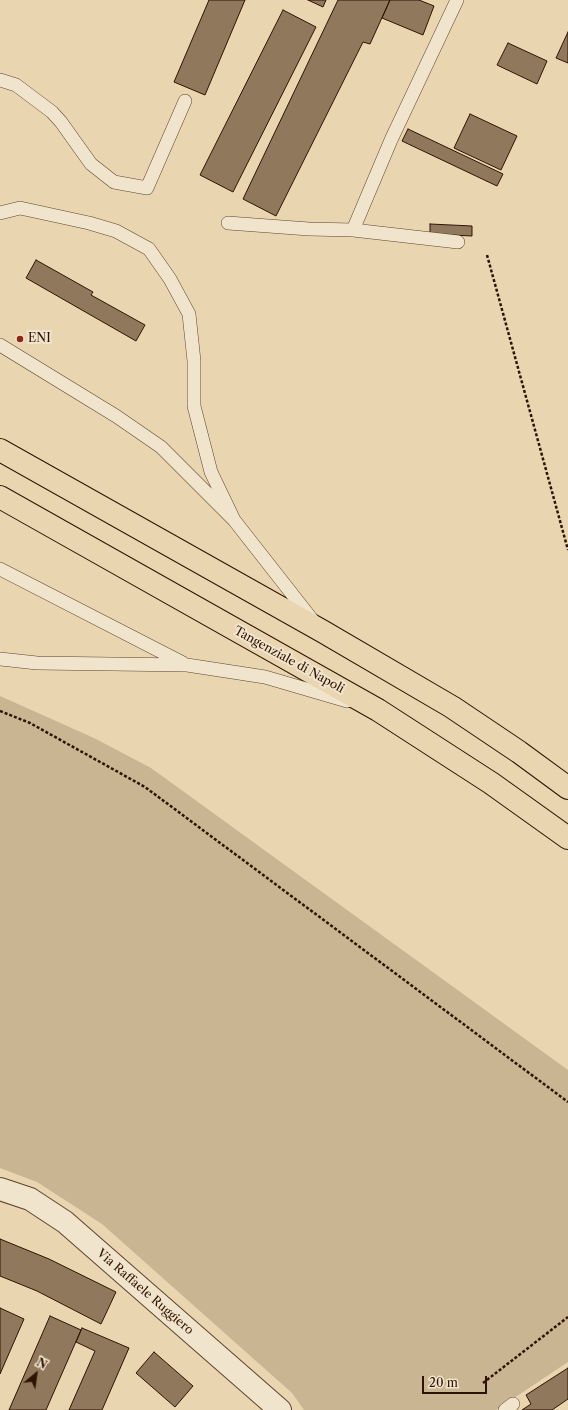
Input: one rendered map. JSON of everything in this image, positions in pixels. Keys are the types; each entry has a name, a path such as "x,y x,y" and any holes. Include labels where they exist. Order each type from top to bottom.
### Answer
{"highway":[{"path":"0,450 322,631 452,707 519,752 568,788"},
{"name":"Tangenziale di Napoli","path":"0,497 378,710 491,783 568,838"}],"street":[{"name":"Via Raffaele Ruggiero","path":"0,1189 30,1198 65,1222 280,1410"}],"lane":[{"path":"353,230 390,140 457,0"},
{"path":"0,80 16,85 52,112 61,122 90,164 114,182 147,188 185,101"},
{"path":"0,213 20,208 89,223 116,231 149,249 170,279 189,314 194,361 194,406 211,472 234,520"},
{"path":"228,223 309,229 353,230 458,242"},
{"path":"0,346 116,416 161,447 234,520 322,631"},
{"path":"0,569 187,664"},
{"path":"0,659 37,663 187,664 265,677 378,710"}],"path":[{"path":"487,255 568,550"},
{"path":"0,711 30,723 145,787 568,1102"},
{"path":"483,1382 568,1317"}],"shaded area":[{"path":"0,696 94,738 151,768 568,1070 568,1362 496,1410 304,1410 292,1393 102,1224 37,1182 0,1168"}],"building":[{"path":"209,0 245,0 205,95 174,82"},
{"path":"308,0 326,0 323,7"},
{"path":"338,0 390,0 370,44 363,42 276,216 243,199"},
{"path":"390,0 419,0 434,6 423,35 382,18"},
{"path":"283,10 316,27 233,192 200,175"},
{"path":"568,32 568,63 556,58"},
{"path":"508,43 547,61 537,84 497,65"},
{"path":"470,114 517,136 501,170 454,148"},
{"path":"408,129 503,174 497,186 402,141"},
{"path":"430,224 472,226 472,236 430,234"},
{"path":"36,260 93,292 91,295 145,325 136,341 26,278"},
{"path":"0,1239 49,1259 116,1292 101,1324 37,1291 0,1276"},
{"path":"0,1308 24,1319 0,1374"},
{"path":"50,1316 81,1330 46,1410 9,1410"},
{"path":"82,1328 129,1348 102,1410 69,1410 95,1351 76,1342"},
{"path":"154,1352 193,1386 175,1407 136,1373"},
{"path":"568,1368 568,1399 552,1410 522,1410 531,1404 526,1395"}],"place":[{"name":"ENI","path":"20,339"}]}
